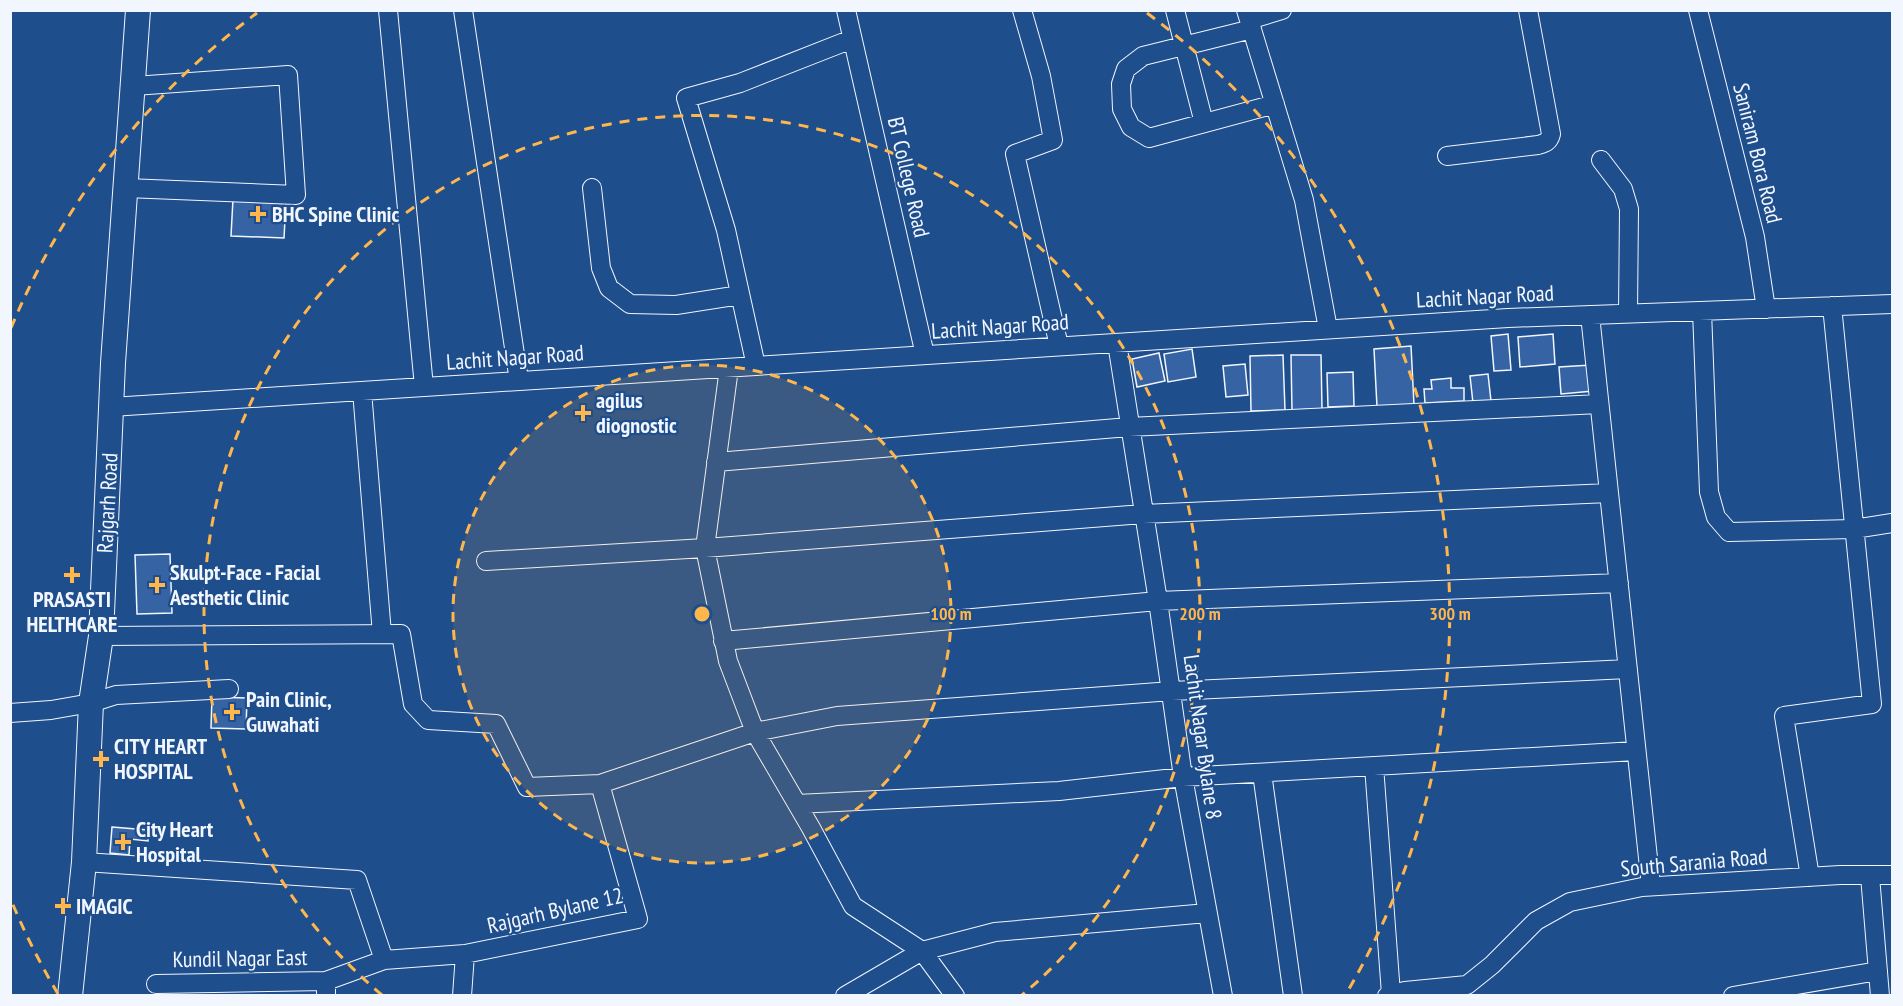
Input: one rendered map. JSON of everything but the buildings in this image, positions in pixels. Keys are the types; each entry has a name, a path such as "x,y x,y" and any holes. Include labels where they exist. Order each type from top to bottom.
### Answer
{"main road":[{"name":"Rajgarh Road","path":"70,996 84,862 91,703 101,636 111,407 138,10"}],"street":[{"path":"388,10 424,387"},
{"path":"463,10 519,381"},
{"name":"BT College Road","path":"846,10 925,355"},
{"path":"1022,10 1041,76 1053,140 1015,154 1059,346"},
{"path":"1175,10 1204,123"},
{"path":"1275,104 1149,138 1131,127 1122,109 1121,84 1126,69 1143,56 1183,46 1249,20 1282,10"},
{"path":"1447,156 1538,145 1546,143 1550,138 1528,10"},
{"name":"Saniram Bora Road","path":"1698,10 1755,237 1766,309"},
{"path":"1249,20 1304,200 1328,329"},
{"path":"756,366 726,230 687,98 740,82 852,39"},
{"path":"126,188 296,195 288,75 134,86"},
{"path":"1601,160 1623,189 1629,209 1628,313"},
{"path":"592,188 601,268 609,288 630,304 676,305 740,295"},
{"name":"Lachit Nagar Road","path":"111,407 1328,329 1628,313 1893,304"},
{"path":"1810,877 1784,716 1872,704 1832,306"},
{"path":"1702,311 1709,492 1716,517 1729,532 1854,529 1893,524"},
{"path":"1590,315 1652,886"},
{"name":"Lachit Nagar Bylane 8","path":"1117,343 1172,692 1183,777 1222,996"},
{"path":"729,368 705,548 728,661 755,732 853,906 922,951 955,996"},
{"path":"362,391 382,634"},
{"path":"716,462 1129,427 1599,404"},
{"path":"486,561 705,548 1143,514 1609,493"},
{"path":"723,640 1158,601 1619,583"},
{"path":"101,636 401,634 413,704 428,720 496,724 527,787 600,784 755,732 837,716 1172,692 1628,669"},
{"path":"10,713 51,710 91,703 116,695 229,689"},
{"path":"797,804 1059,791 1183,777 1636,751"},
{"path":"1374,766 1389,995"},
{"path":"1262,773 1293,996"},
{"name":"Rajgarh Bylane 12","path":"384,960 465,954 638,920 600,784"},
{"path":"84,862 357,880 384,960"},
{"name":"South Sarania Road","path":"1389,995 1405,991 1467,985 1492,965 1536,921 1570,902 1652,886 1893,875"},
{"path":"1870,876 1880,996"},
{"path":"845,996 922,951 995,932 1207,913"},
{"path":"462,996 465,954"},
{"name":"Kundil Nagar East","path":"156,984 326,988 384,960"},
{"path":"1733,996 1878,971"}],"place":[{"name":"BHC Spine Clinic","path":"258,214"},
{"name":"agilus diognostic","path":"583,413"},
{"name":"PRASASTI HELTHCARE","path":"72,575"},
{"name":"Skulpt-Face - Facial Aesthetic Clinic","path":"157,585"},
{"name":"Pain Clinic, Guwahati","path":"232,712"},
{"name":"CITY HEART HOSPITAL","path":"101,759"},
{"name":"City Heart Hospital","path":"123,842"},
{"name":"IMAGIC","path":"63,906"}]}
